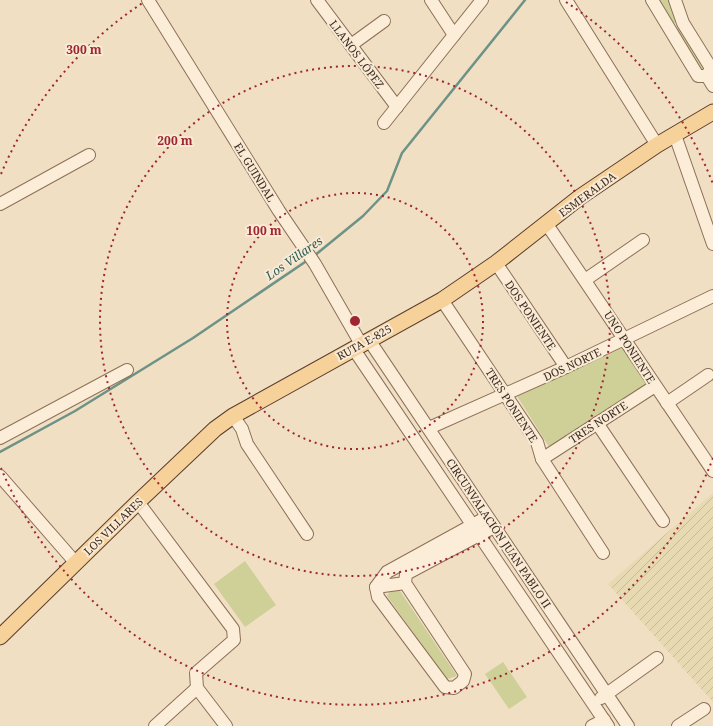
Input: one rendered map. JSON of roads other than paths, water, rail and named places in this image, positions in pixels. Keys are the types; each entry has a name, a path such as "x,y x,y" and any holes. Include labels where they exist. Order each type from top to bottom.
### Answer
{"main road":[{"name":"ESMERALDA","path":"466,284 496,263 580,197 657,145 713,112"},
{"name":"RUTA E-825","path":"261,399 442,300 466,284"},
{"name":"LOS VILLARES","path":"0,637 75,562 215,429 261,399"}],"street":[{"name":"EL GUINDAL","path":"148,0 279,211 312,259 361,344"},
{"path":"431,0 454,36"},
{"path":"384,123 482,0"},
{"path":"566,0 657,145"},
{"path":"652,0 698,76 710,81 711,68 683,23 674,0"},
{"name":"LLANOS LÓPEZ","path":"322,2 351,45 397,107"},
{"path":"351,45 384,21"},
{"path":"670,31 683,23"},
{"path":"675,134 713,244"},
{"path":"0,204 89,155"},
{"name":"UNO PONIENTE","path":"546,224 713,471"},
{"path":"585,280 644,240"},
{"name":"DOS PONIENTE","path":"496,263 566,367"},
{"name":"DOS NORTE","path":"429,428 566,367 713,296"},
{"name":"TRES PONIENTE","path":"442,300 507,394 537,442 542,459 603,553"},
{"name":"CIRCUNVALACIÓN JUAN PABLO II","path":"361,344 429,428 490,522 628,726"},
{"name":"CIRCUNVALACIÓN JUAN PABLO II","path":"361,344 480,536 606,723"},
{"path":"0,438 127,370"},
{"path":"667,403 708,375"},
{"name":"TRES NORTE","path":"542,459 655,386"},
{"path":"233,416 242,429 247,444 308,534"},
{"path":"598,423 663,521"},
{"name":"LOS VILLARES","path":"0,476 75,562"},
{"path":"138,502 233,629 234,640 196,673 198,688 226,726"},
{"path":"490,522 480,536 406,574 405,584 465,674 463,682 454,688 445,687 378,597 376,587 387,572 473,525 490,522"},
{"path":"376,587 405,584"},
{"path":"593,703 657,658"},
{"path":"155,726 198,688"},
{"path":"678,726 704,709"},
{"path":"592,726 606,723"}],"waterway":[{"name":"Los Villares","path":"314,256 363,216 387,191 402,153 525,0"},
{"name":"Los Villares","path":"0,452 75,411 193,338 308,260"}]}
